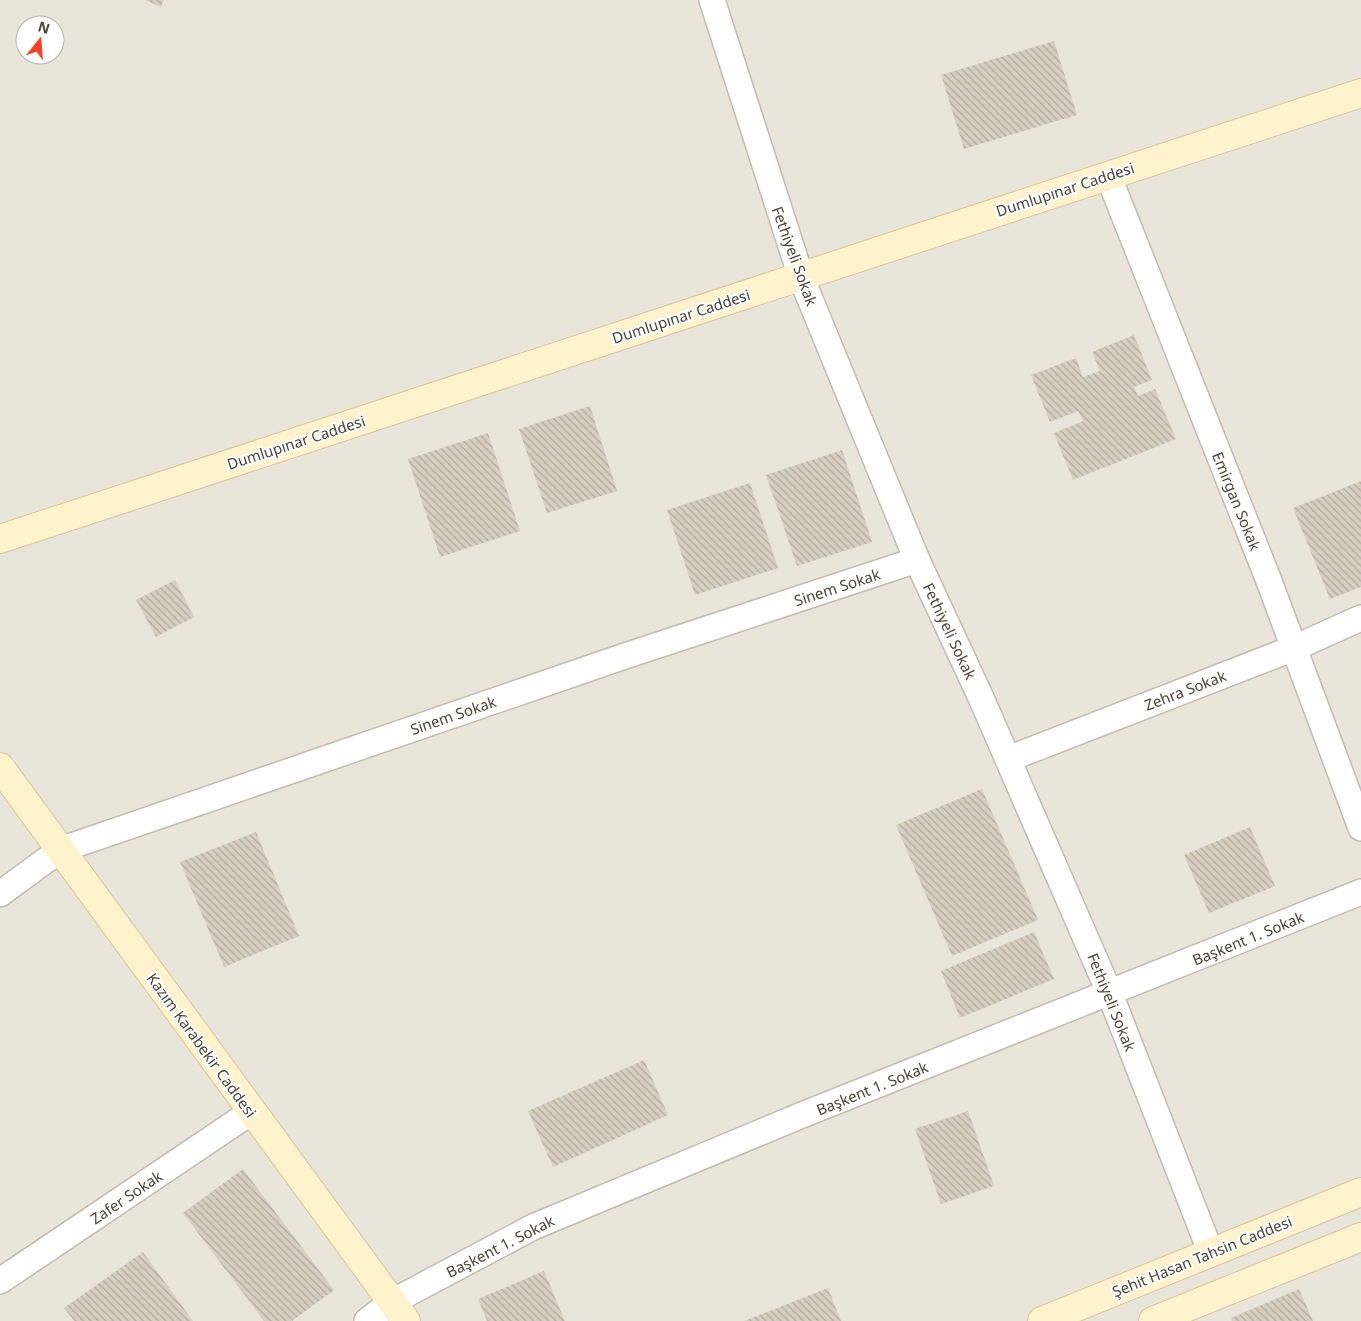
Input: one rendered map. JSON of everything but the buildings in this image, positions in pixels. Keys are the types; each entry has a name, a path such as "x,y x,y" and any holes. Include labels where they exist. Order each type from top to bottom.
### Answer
{"street":[{"name":"Fethiyeli Sokak","path":"712,0 801,276 917,560 1008,759 1110,994 1211,1253"},
{"name":"Dumlupınar Caddesi","path":"0,539 1361,93"},
{"name":"Emirgan Sokak","path":"1108,175 1294,648 1361,828"},
{"name":"Sinem Sokak","path":"0,894 60,850 625,656 917,560"},
{"name":"Zehra Sokak","path":"1008,759 1294,648 1361,618"},
{"name":"Kazım Karabekir Caddesi","path":"0,767 399,1312"},
{"name":"Başkent 1. Sokak","path":"367,1321 399,1312 534,1226 793,1119 1110,994 1361,892"},
{"name":"Zafer Sokak","path":"0,1281 251,1112"},
{"name":"Şehit Hasan Tahsin Caddesi","path":"1042,1321 1361,1192"},
{"path":"1153,1321 1361,1237"}],"shaded area":[{"path":"0,0 1361,0 1361,1321 0,1321"}]}
